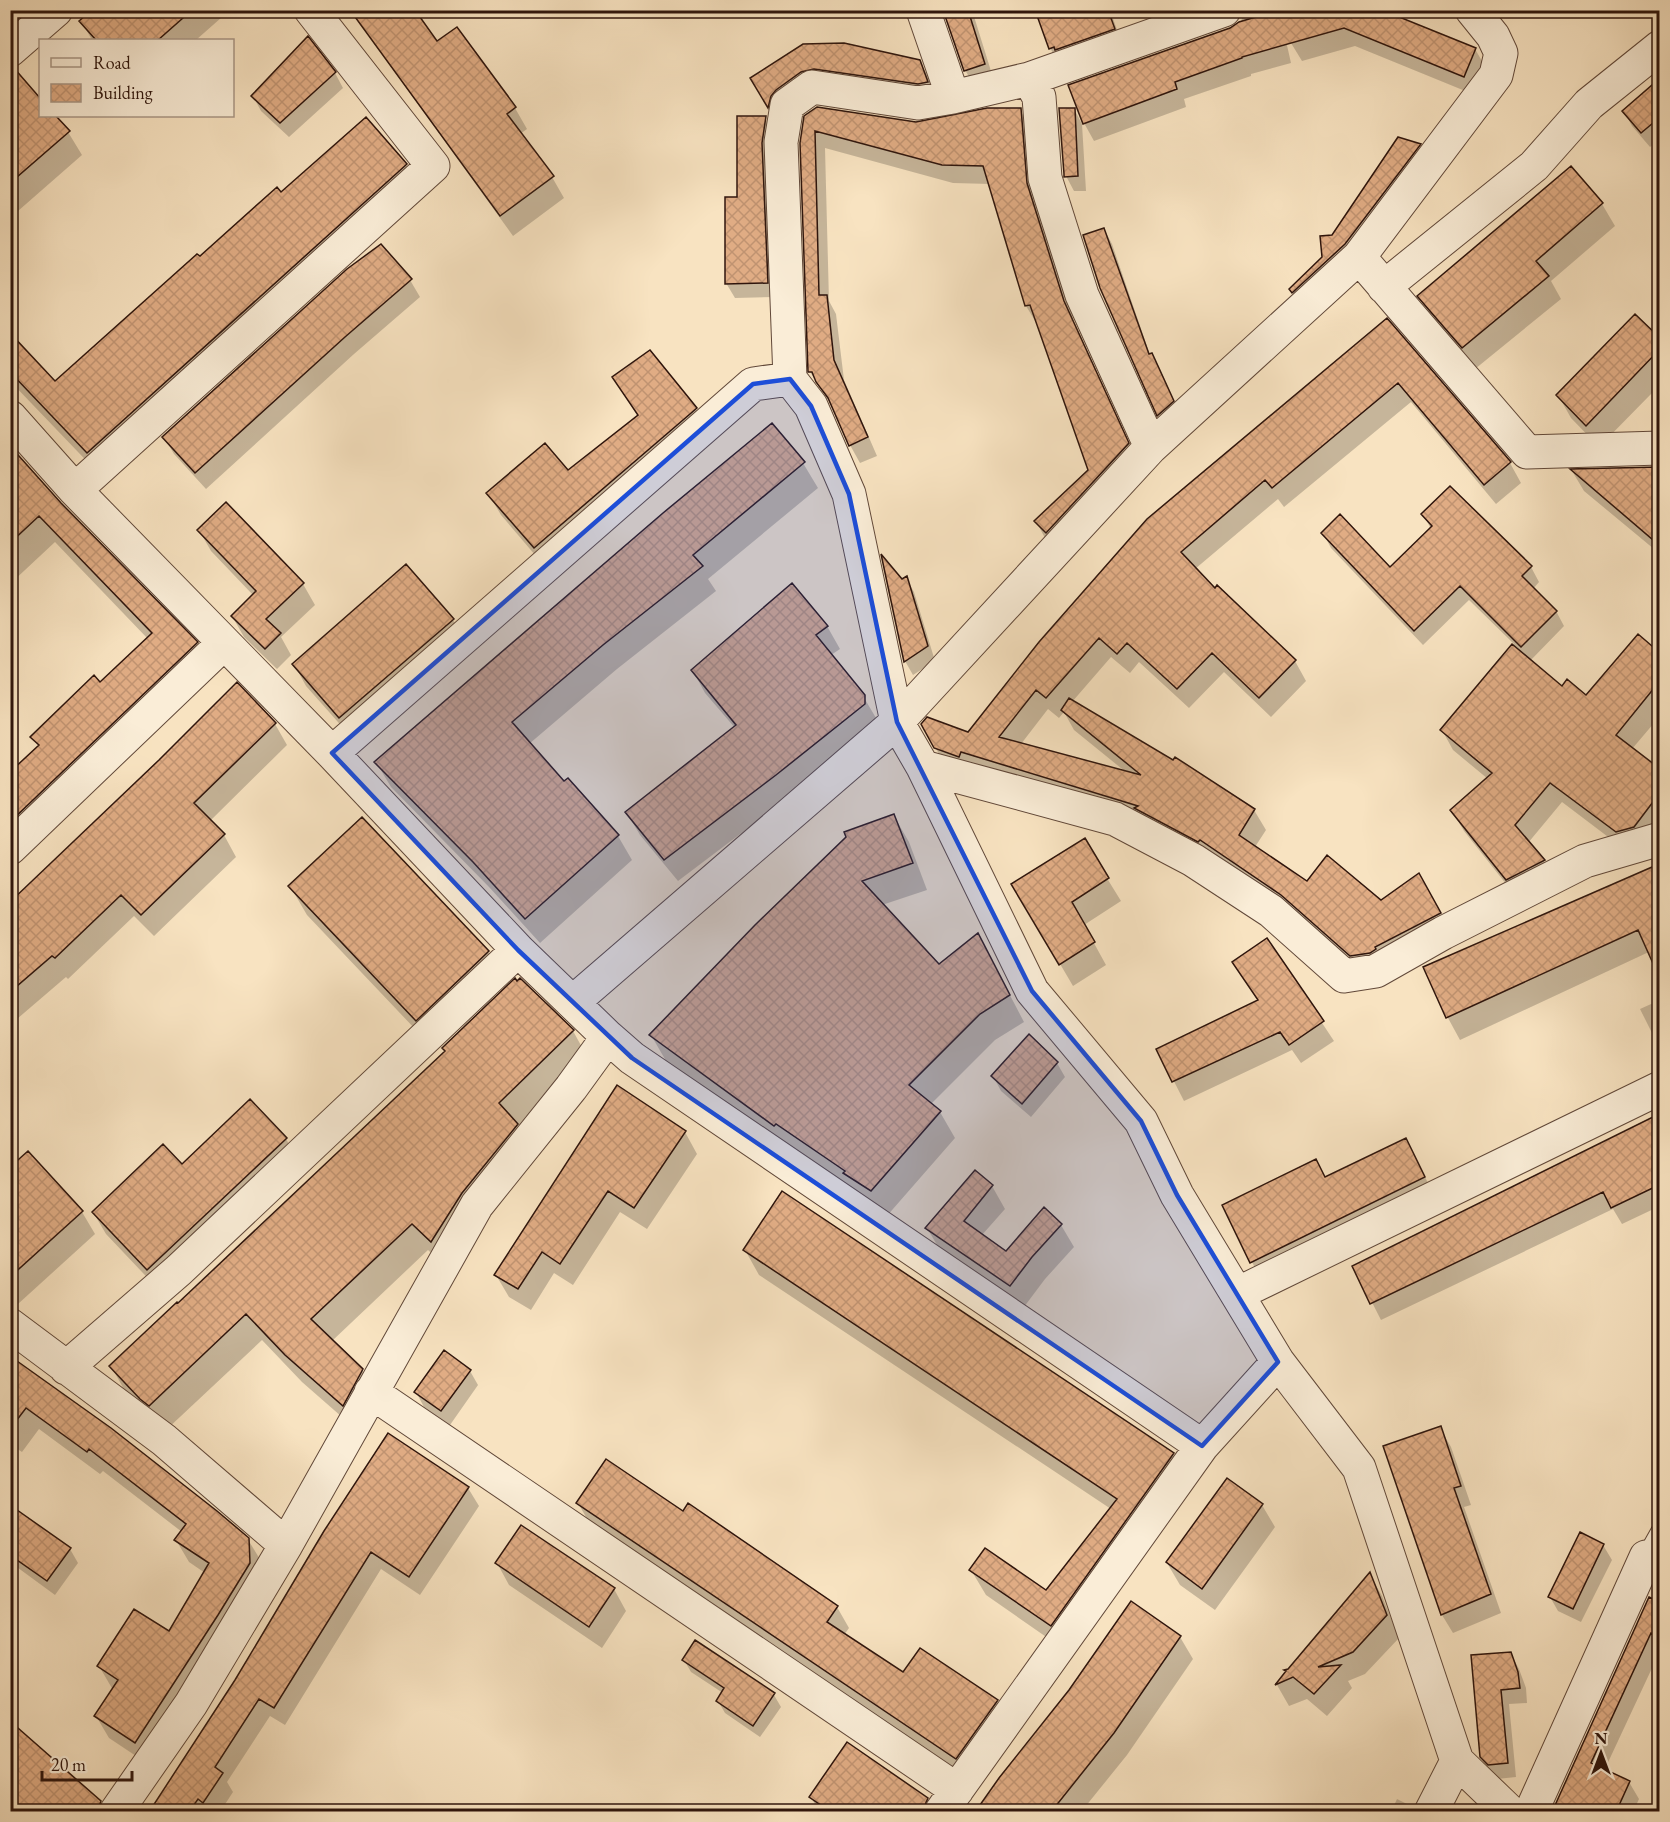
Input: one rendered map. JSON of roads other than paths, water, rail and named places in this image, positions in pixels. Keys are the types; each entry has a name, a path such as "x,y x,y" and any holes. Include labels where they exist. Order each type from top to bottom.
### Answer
{"street":[{"path":"10,50 56,10"},
{"path":"75,490 432,166 311,10"},
{"path":"923,10 953,98"},
{"path":"1224,10 1029,79 953,98 918,102 812,87 787,105 781,142 790,379 811,406 849,494 897,722 923,767 1032,991 1141,1121 1178,1195 1278,1362 1359,1468 1465,1769 1510,1812"},
{"path":"573,1002 897,722 1150,447 1359,257 1496,75 1501,53 1493,36 1472,10"},
{"path":"1384,287 1534,166 1589,104 1659,47"},
{"path":"1029,79 1039,97 1045,178 1082,295 1150,447"},
{"path":"1359,257 1527,452 1659,448"},
{"path":"332,753 753,384 790,379"},
{"path":"10,417 75,490 332,753 518,950 632,1058 1202,1446"},
{"path":"10,848 224,643"},
{"path":"923,767 1115,819 1193,860 1271,911 1344,976 1376,970 1443,933 1585,861 1659,839"},
{"path":"66,1368 179,1270 518,950"},
{"path":"116,1812 191,1704 286,1545 477,1206 571,1088 608,1037"},
{"path":"1237,1294 1659,1088"},
{"path":"10,1325 164,1440 286,1545"},
{"path":"371,1392 949,1801 1202,1446 1278,1362"},
{"path":"1531,1812 1655,1551"},
{"path":"1431,1812 1465,1769"}]}
